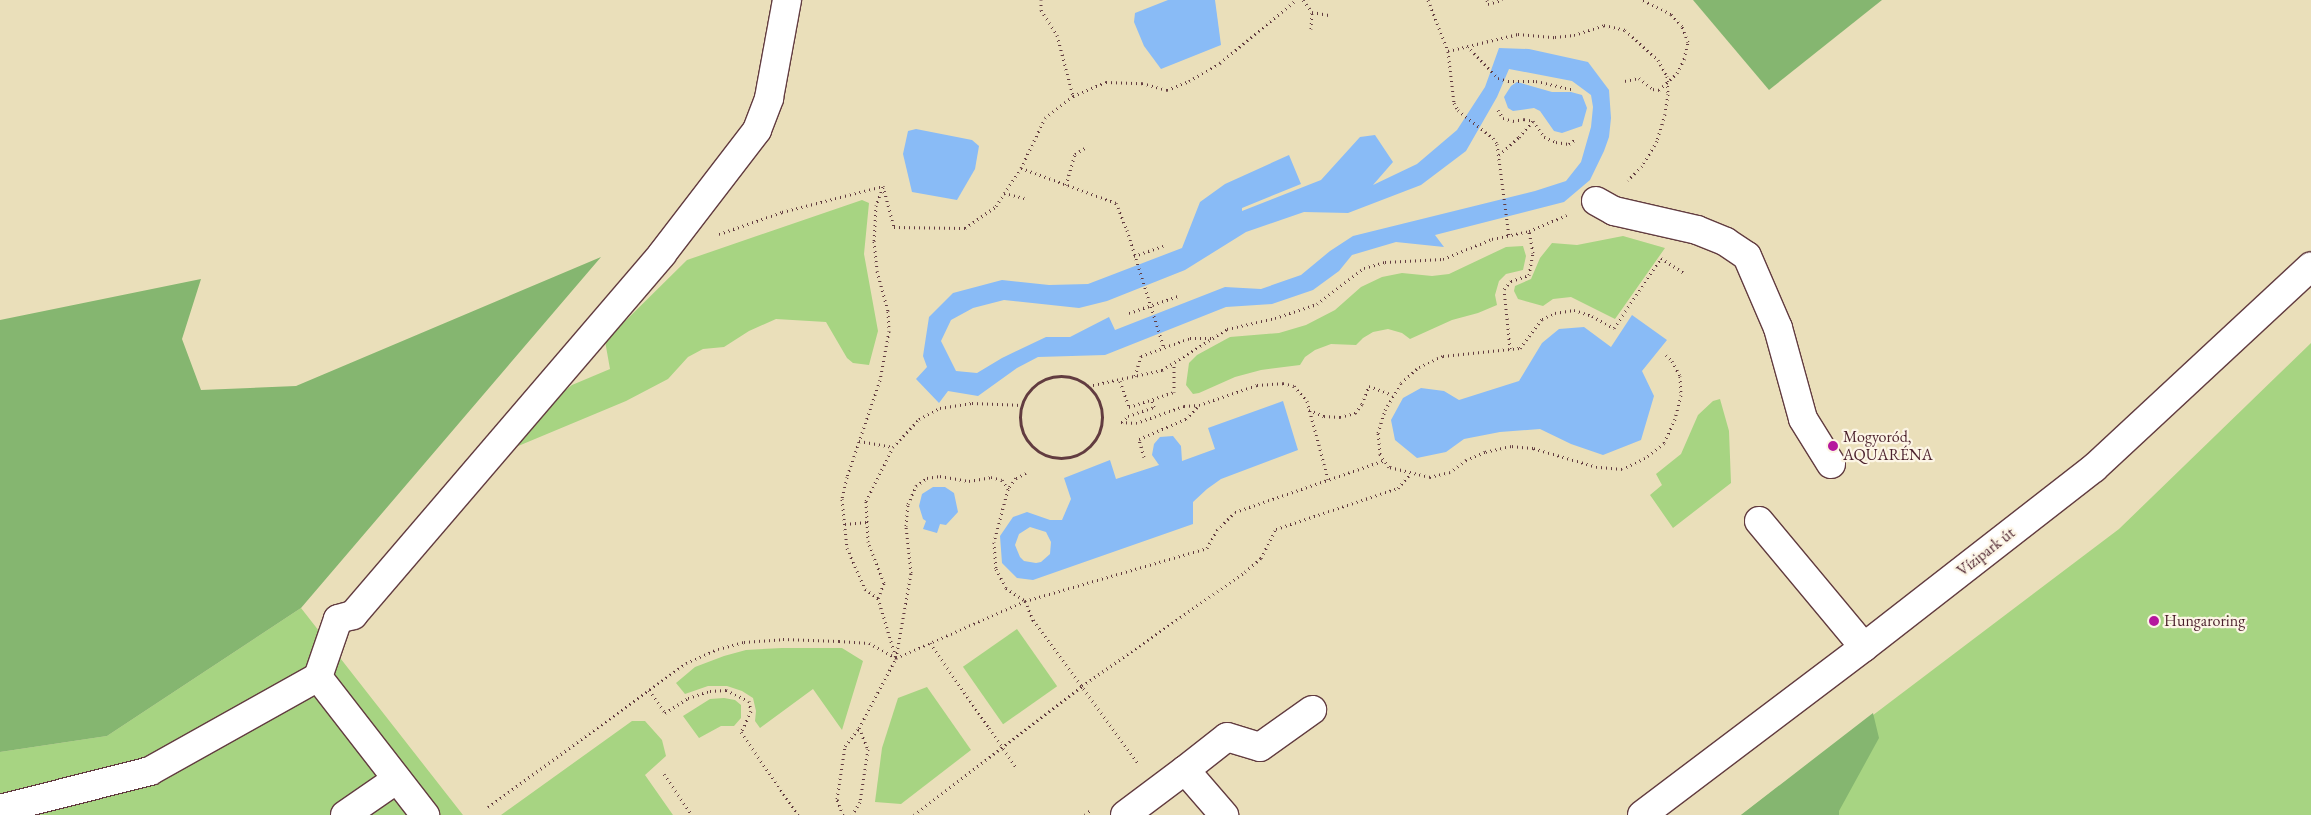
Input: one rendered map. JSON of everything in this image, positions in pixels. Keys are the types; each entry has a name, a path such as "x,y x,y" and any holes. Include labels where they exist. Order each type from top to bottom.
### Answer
{"street":[{"path":"0,810 150,771 318,677 338,619 353,615 359,608 662,254 757,130 769,98 787,0"},
{"path":"1596,201 1614,212 1697,230 1726,242 1747,256 1778,328 1803,419 1831,464"},
{"name":"Vízipark út","path":"1642,815 1864,647 2094,468 2311,266"},
{"path":"1759,521 1864,647"},
{"path":"318,677 425,815"},
{"path":"1125,815 1227,737 1260,747 1312,710"},
{"path":"1185,770 1224,815"},
{"path":"345,815 397,779"}],"path":[{"path":"1041,0 1041,10 1056,35 1073,96"},
{"path":"884,186 894,227 965,228 996,206 1021,168 1046,118 1073,96 1106,82 1142,83 1167,90 1189,81 1220,63 1296,0"},
{"path":"1303,0 1312,12 1311,29"},
{"path":"1428,0 1448,51 1454,103 1458,110 1493,138 1498,155 1509,236"},
{"path":"1487,0 1488,4 1502,0"},
{"path":"1625,81 1639,78 1653,89 1659,90 1678,73 1688,42 1682,26 1671,14 1642,0"},
{"path":"1312,12 1329,15"},
{"path":"1088,386 1120,381 1162,370 1227,328 1275,318 1317,304 1364,268 1384,262 1443,259 1492,239 1529,231 1596,201 1624,183 1642,166 1657,141 1665,114 1668,94 1667,76 1658,60 1630,35 1616,27 1604,25 1574,35 1518,34 1448,51"},
{"path":"1467,46 1482,64 1498,78 1508,81 1536,81 1571,89"},
{"path":"1498,110 1503,118 1532,121 1544,138 1569,144 1576,139"},
{"path":"1498,155 1520,137 1532,121"},
{"path":"1066,185 1075,154 1085,148"},
{"path":"1021,168 1116,203 1164,348"},
{"path":"718,234 782,212 884,186"},
{"path":"878,598 865,589 847,548 842,499 847,476 880,380 889,331 888,311 877,271 874,241 876,205 884,186"},
{"path":"1004,193 1024,198"},
{"path":"1510,349 1504,289 1511,281 1529,275 1533,253 1529,231"},
{"path":"1134,256 1163,246"},
{"path":"1666,355 1672,360 1680,376 1682,395 1675,419 1664,443 1645,458 1622,469 1597,467 1533,448 1511,446 1485,452 1466,460 1450,472 1430,477 1410,474 1389,467 1380,454 1378,433 1392,395 1401,383 1418,367 1443,356 1520,348 1542,319 1555,313 1574,310 1592,316 1614,328 1662,258 1684,273"},
{"path":"1676,273 1678,269"},
{"path":"1129,313 1178,296"},
{"path":"1135,377 1141,356 1190,338 1213,338"},
{"path":"1120,381 1129,407 1152,400 1174,392 1174,363"},
{"path":"1064,376 1077,379 1088,386 1096,396 1101,409 1102,422 1098,434 1091,445 1080,453 1068,458 1055,458 1042,454 1031,445 1023,434 1020,420 1022,405 1027,393 1038,383 1051,377 1064,376"},
{"path":"1152,400 1154,407 1128,416 1121,422 1136,424 1184,406 1198,405 1257,385 1283,383 1294,386 1307,401 1328,479"},
{"path":"1309,410 1324,416 1340,418 1355,413 1362,404 1369,386 1392,395"},
{"path":"896,658 878,598 884,583 868,542 866,501 893,447 919,419 940,408 972,403 1022,405"},
{"path":"1144,457 1139,439 1186,419 1198,405"},
{"path":"859,441 893,447"},
{"path":"896,658 1025,600 1207,548 1217,530 1234,512 1385,460"},
{"path":"1026,473 1016,478 1008,489 994,542 996,569 1006,588 1025,600 1033,620 1158,790"},
{"path":"914,815 1082,686 1245,572 1262,558 1276,529 1398,488 1410,474"},
{"path":"842,815 837,799 846,746 859,728 896,658 911,573 906,526 908,504 916,486 926,478 940,476 969,481 991,476 1002,480 1008,489"},
{"path":"845,524 867,522"},
{"path":"488,807 686,663 744,642 783,639 869,643 896,658"},
{"path":"930,643 1016,767"},
{"path":"649,690 665,713 688,698 710,691 726,690 749,701 751,711 741,732 798,815"},
{"path":"852,815 860,802 868,749 859,728"},
{"path":"664,774 692,815"}],"green space":[{"path":"1693,0 1882,0 1769,90"},
{"path":"862,200 869,203 864,254 878,331 869,365 853,363 847,358 826,322 776,319 749,331 724,347 703,349 688,357 668,379 626,401 506,451 537,413 572,385 610,369 605,341 687,260"},
{"path":"1623,236 1665,248 1615,319 1571,297 1553,299 1543,306 1518,299 1514,291 1515,286 1531,279 1540,258 1552,243 1577,245"},
{"path":"1523,246 1526,256 1523,270 1506,274 1499,281 1495,295 1497,305 1478,313 1452,320 1410,339 1402,333 1388,329 1373,332 1356,345 1331,344 1315,350 1305,357 1300,365 1261,370 1235,377 1199,393 1193,394 1186,385 1189,363 1197,355 1230,337 1279,333 1306,325 1335,310 1361,287 1382,277 1402,273 1432,276 1449,274 1506,247"},
{"path":"601,257 301,608 107,736 0,752 0,320 201,279 182,339 201,390 296,386"},
{"name":"Hungaroring","path":"2311,343 2311,815 1741,815 2119,529"},
{"path":"1720,399 1729,431 1731,483 1673,528 1650,495 1662,485 1656,474 1681,454 1698,415 1713,401"},
{"path":"301,608 463,815 0,815 0,752 107,736"},
{"path":"1017,629 1057,686 1003,724 963,667"},
{"path":"842,648 863,661 842,730 813,689 760,728 755,721 756,711 753,698 742,691 727,686 708,686 685,694 676,683 695,667 724,656 746,650"},
{"path":"927,687 971,750 901,804 875,802 882,748 898,698"},
{"path":"724,698 735,700 741,705 741,718 734,726 721,726 699,738 683,716 710,699"},
{"path":"1873,713 1879,738 1839,811 1839,815 1741,815"},
{"path":"632,721 645,721 662,740 666,756 645,775 673,815 501,815"}],"water":[{"path":"1168,0 1215,0 1221,45 1161,69 1144,46 1134,22 1135,13"},
{"path":"1499,48 1529,49 1588,62 1609,90 1611,118 1609,137 1590,180 1564,202 1435,235 1444,247 1396,242 1352,255 1339,271 1313,290 1272,304 1226,307 1105,355 1038,357 1017,368 978,396 948,391 939,403 916,379 927,367 923,356 929,317 953,293 1002,280 1049,285 1088,284 1182,248 1200,202 1225,184 1289,155 1301,184 1242,208 1242,211 1321,180 1360,137 1375,135 1393,162 1373,185 1417,164 1457,130 1485,87","holes":["1509,69 1572,81 1591,95 1593,107 1591,127 1581,162 1566,181 1535,191 1353,236 1330,251 1301,275 1261,289 1225,287 1115,330 1109,317 1070,337 1046,337 1002,358 977,373 956,371 941,341 951,320 973,308 1004,300 1079,308 1107,301 1185,270 1246,232 1304,212 1348,213 1421,185 1466,151 1497,97"]},
{"path":"1517,82 1552,92 1571,92 1582,95 1587,108 1582,126 1562,133 1554,131 1540,111 1534,108 1513,111 1508,108 1504,97 1511,86"},
{"path":"916,129 972,140 979,146 975,169 957,200 912,192 903,154 908,131"},
{"path":"1632,315 1667,340 1642,371 1654,396 1641,440 1603,455 1571,444 1540,429 1500,432 1464,439 1446,452 1417,458 1395,440 1391,420 1403,398 1421,388 1444,391 1459,400 1519,381 1542,343 1559,329 1584,327 1611,347"},
{"path":"1283,401 1298,450 1221,479 1193,502 1193,524 1033,580 1017,578 1002,563 1000,536 1013,517 1027,512 1050,520 1062,520 1071,499 1064,478 1110,460 1116,479 1159,465 1152,455 1154,444 1160,437 1173,436 1181,446 1182,461 1215,449 1208,428","holes":["1030,527 1046,532 1051,542 1050,554 1041,562 1024,561 1020,557 1015,545 1019,534"]},
{"path":"933,487 945,487 954,493 958,512 946,525 940,524 937,533 923,529 926,521 923,519 919,506 922,494"}],"place":[{"name":"Mogyoród, AQUARÉNA","path":"1833,446"},
{"name":"Hungaroring","path":"2154,621"}]}
